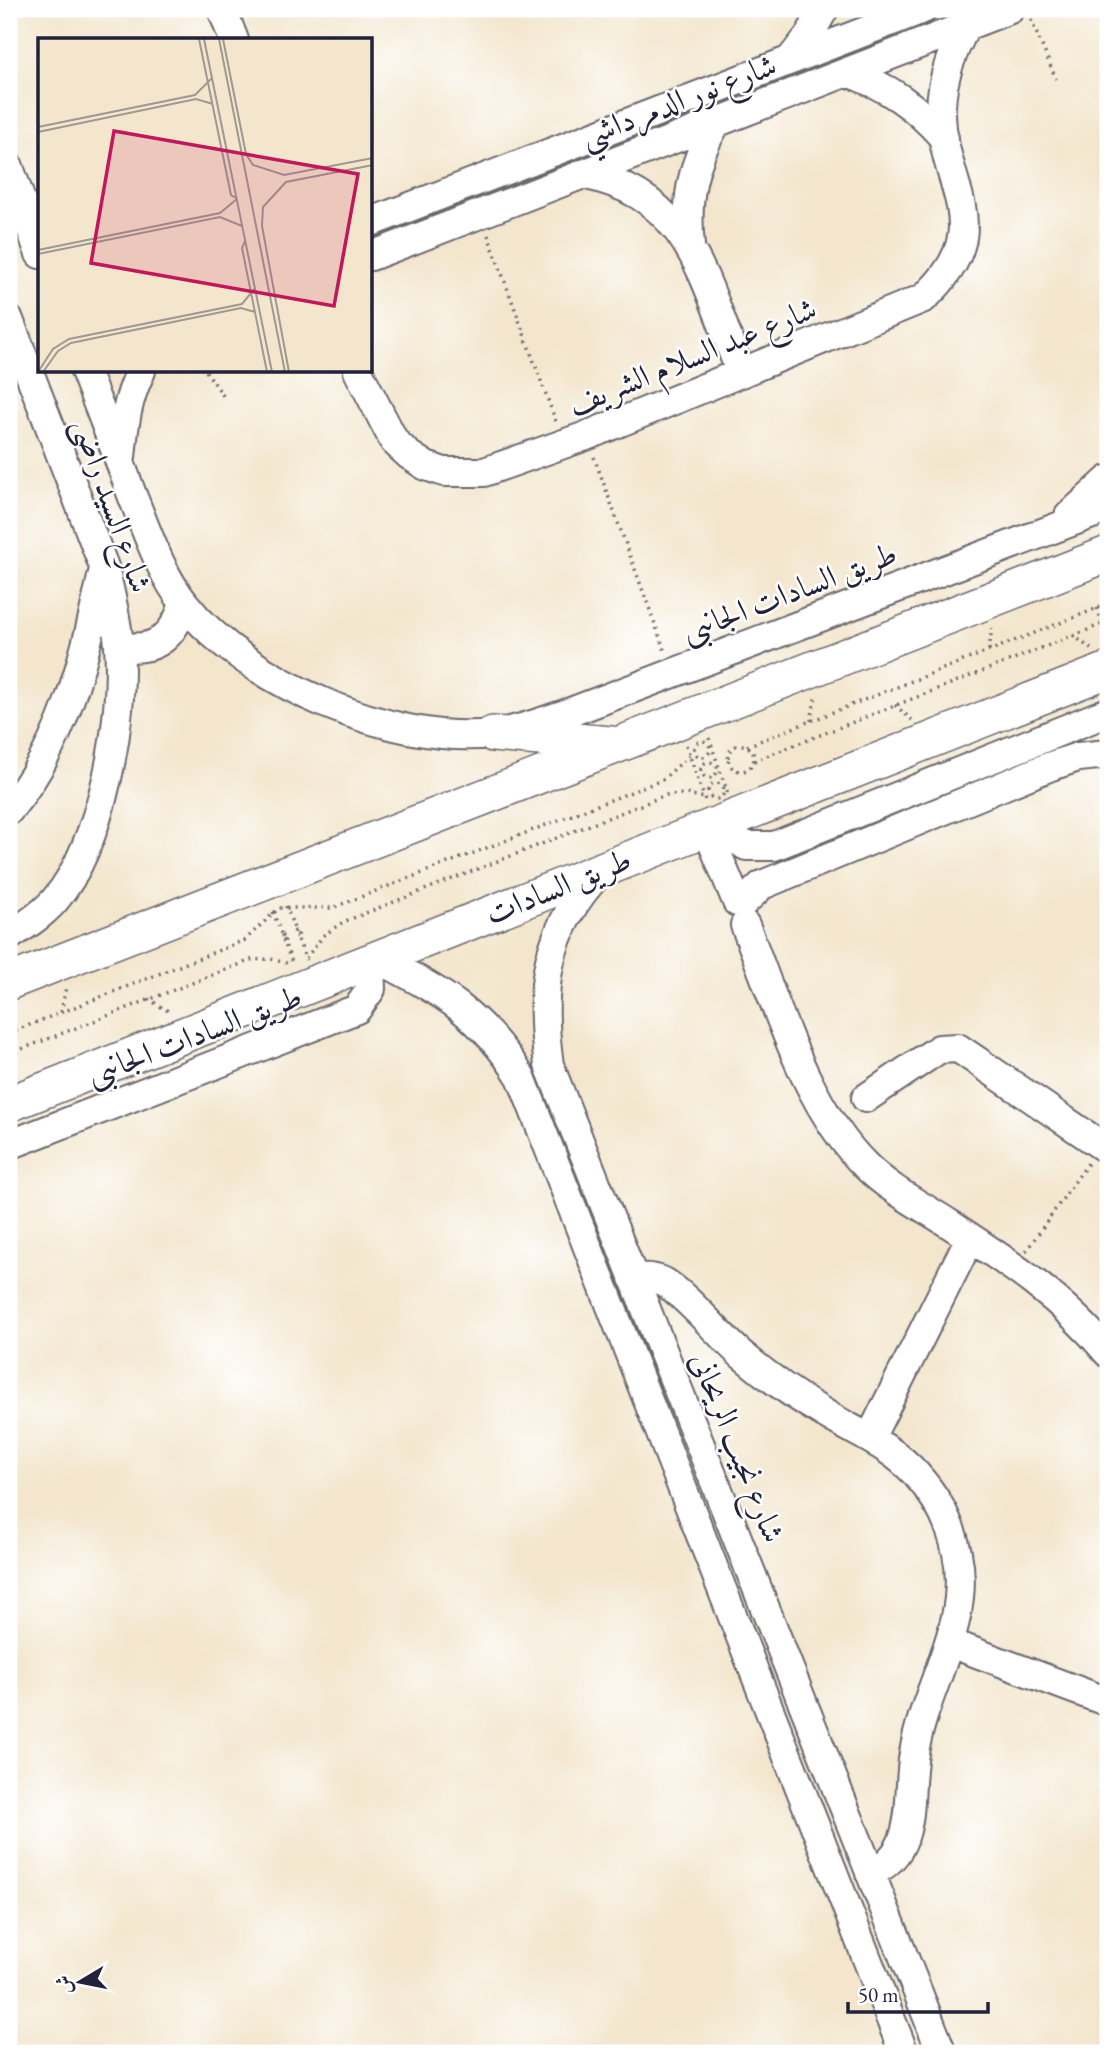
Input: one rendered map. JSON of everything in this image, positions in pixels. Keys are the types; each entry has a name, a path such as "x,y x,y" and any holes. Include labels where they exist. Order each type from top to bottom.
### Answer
{"main road":[{"path":"9,982 1108,554"},
{"name":"طريق السادات","path":"9,1104 604,868 712,811 1100,672"},
{"path":"493,734 622,744"}],"street":[{"path":"789,60 809,36 824,9"},
{"name":"شارع نور الدمرداشي","path":"373,257 1010,9"},
{"path":"906,12 911,47"},
{"name":"شارع نور الدمرداشي","path":"373,221 789,60 867,19 906,12"},
{"path":"867,19 882,58"},
{"name":"شارع عبد السلام الشريف","path":"359,373 394,441 426,466 444,472 484,472 575,440 901,310 924,298 943,281 957,258 964,233 963,207 944,138 941,109 944,80 953,52 966,26"},
{"path":"847,72 901,97 944,138"},
{"path":"690,246 687,214 690,181 700,150 716,122"},
{"path":"9,170 19,226 38,250"},
{"path":"581,174 608,179 644,197 675,223 690,246 741,373"},
{"name":"شارع السيد راضى","path":"9,936 30,924 55,900 75,869 91,833 117,719 119,646 104,567 10,324"},
{"name":"شارع السيد راضى","path":"86,373 156,552 184,603 224,642 270,674 318,700 370,719 413,730 453,735 493,734"},
{"path":"120,463 124,419 130,394 140,373"},
{"path":"1057,528 1108,481"},
{"name":"طريق السادات الجانبى","path":"493,734 568,713 1108,508"},
{"path":"9,810 43,763 61,727 86,650 104,567"},
{"path":"119,646 134,649 161,642 172,633 184,603"},
{"path":"712,811 746,846 775,846 1108,712"},
{"path":"742,910 762,885 1051,766 1078,757 1108,754"},
{"path":"712,811 742,910 816,1098 830,1123 847,1146 882,1179 1052,1293 1108,1353"},
{"name":"شارع نجيب الريحانى","path":"604,868 575,898 556,936 545,978 542,1020 549,1065 942,2053"},
{"name":"طريق السادات الجانبى","path":"9,1145 357,1009 371,989 374,961"},
{"name":"شارع نجيب الريحانى","path":"374,961 453,999 480,1021 502,1047 521,1077 904,2053"},
{"path":"866,1098 939,1049 958,1048 1105,1148"},
{"path":"521,1077 549,1065"},
{"path":"870,1438 971,1238"},
{"path":"634,1278 653,1278 671,1286 724,1339 773,1379 825,1414 894,1453 917,1475 935,1498 949,1525 957,1554 960,1584 958,1614 950,1643 934,1678 914,1751 904,1842 884,1867 870,1873"},
{"path":"950,1643 1108,1702"},
{"path":"807,1807 839,1795"}],"path":[{"path":"1026,9 1056,79"},
{"path":"480,214 673,674"},
{"path":"207,373 224,397"},
{"path":"1097,608 1106,623 754,761 742,771 732,768 728,762 732,748 747,746 989,650 1097,608 1108,604"},
{"path":"989,650 993,625"},
{"path":"1073,635 1100,672"},
{"path":"811,721 817,692"},
{"path":"895,705 918,725"},
{"path":"708,734 718,766 712,811"},
{"path":"704,757 709,750 707,743 701,741 696,744 694,750 704,757 706,763"},
{"path":"686,743 712,811"},
{"path":"747,746 753,752 754,761"},
{"path":"9,1032 245,940 273,912 286,906 313,910 332,908 662,780 690,755"},
{"path":"706,763 718,766 728,762"},
{"path":"699,774 706,763"},
{"path":"711,778 716,774 718,766"},
{"path":"699,774 711,778 713,783 723,787 719,798 709,795 708,789 713,783"},
{"path":"9,1054 251,960 271,959 293,964 305,959 324,934 343,922 666,795 686,794 712,811"},
{"path":"283,898 295,931 299,933 297,937 308,965"},
{"path":"270,904 282,936 286,938 284,942 295,970"},
{"path":"61,1012 67,982"},
{"path":"148,999 178,1017"},
{"path":"1015,1267 1105,1148"}]}
